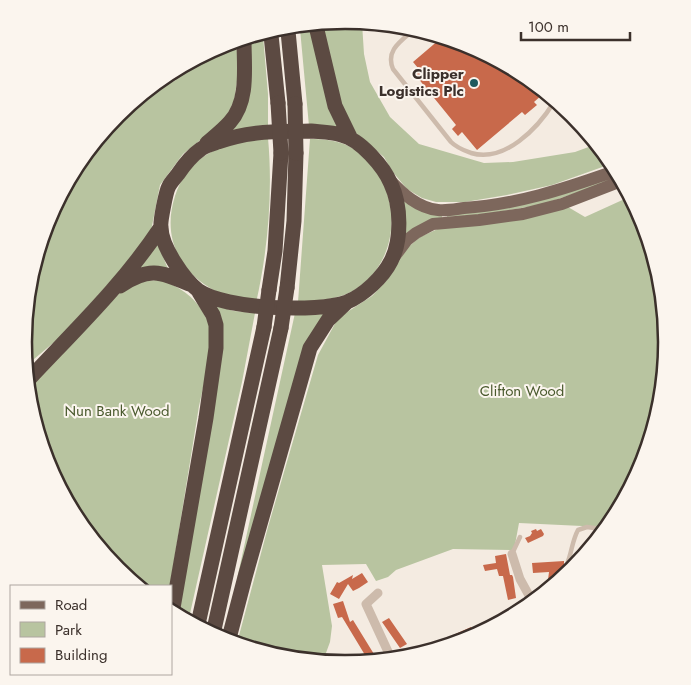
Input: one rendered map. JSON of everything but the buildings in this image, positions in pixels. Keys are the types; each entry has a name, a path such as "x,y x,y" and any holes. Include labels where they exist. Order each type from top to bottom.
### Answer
{"highway":[{"path":"317,30 335,106 351,139"},
{"path":"214,627 281,328 287,288 294,221 296,153 295,104 288,34"},
{"path":"199,620 264,327 275,251 281,153 272,37"},
{"path":"33,375 107,296 147,248 160,228 168,188 186,162 231,121 241,104 245,79 244,45"},
{"path":"202,148 234,136 256,132 311,131 342,135 351,139 368,152 389,178 397,196 399,229 392,261 381,276 367,289 347,302 328,320 310,348 230,634"},
{"path":"160,228 170,257 196,288 213,315 216,325 216,348 206,418 174,605"},
{"path":"107,296 136,276 152,272 167,274 224,301 250,306 311,308 347,302"}],"main road":[{"path":"389,178 403,193 418,203 438,210 517,201 570,187 609,173"},
{"path":"392,261 407,240 433,224 523,214 562,204 615,183"}],"street":[{"path":"512,554 520,579 529,596"},
{"path":"378,593 366,604 389,653"}],"lane":[{"path":"408,35 392,51 390,61 392,69 451,142 461,150 488,155 508,148 534,127 551,106"},
{"path":"567,564 571,555 573,539 578,530 597,529"},
{"path":"512,554 520,537"}],"green space":[{"path":"323,29 362,29 364,54 370,82 390,117 419,144 484,163 513,162 575,152 590,147 605,166 552,185 507,195 465,202 436,202 422,198 407,189 392,171 384,157 351,129 343,113"},
{"path":"312,30 343,131 309,126 300,32"},
{"path":"263,39 268,94 268,127 228,133 247,44"},
{"path":"236,48 240,62 234,101 219,125 183,154 160,185 151,231 142,247 59,338 32,361 34,302 42,261 64,204 85,168 110,136 139,107 176,80 207,61"},
{"path":"268,138 270,200 264,262 256,303 236,299 217,292 201,282 188,269 178,254 172,237 171,217 175,196 180,184 191,168 201,159 213,151 228,145"},
{"path":"310,139 344,144 363,156 377,171 386,190 391,211 391,232 386,252 375,271 360,286 338,297 298,302"},
{"path":"610,177 612,181 540,205 480,215 447,217 447,213"},
{"path":"403,199 442,214 442,218 422,224 404,235"},
{"name":"Clifton Wood","path":"624,199 649,261 659,322 659,363 649,424 627,481 599,527 519,523 514,550 453,549 396,570 388,577 376,581 366,564 322,565 332,626 330,642 325,656 264,646 238,637 268,527 318,355 338,318 372,296 387,280 407,248 420,237 440,228 568,207 585,217"},
{"path":"157,242 168,269 134,271"},
{"name":"Nun Bank Wood","path":"162,280 188,294 206,318 208,318 212,347 199,406 170,585 148,585 110,549 85,517 64,481 48,443 42,424 34,384 47,366 118,294 142,281"},
{"path":"213,305 234,311 255,313 242,382 190,614 178,607 194,512"},
{"path":"330,312 237,579 295,313"}],"place":[{"name":"Clipper Logistics Plc","path":"474,83"}]}
